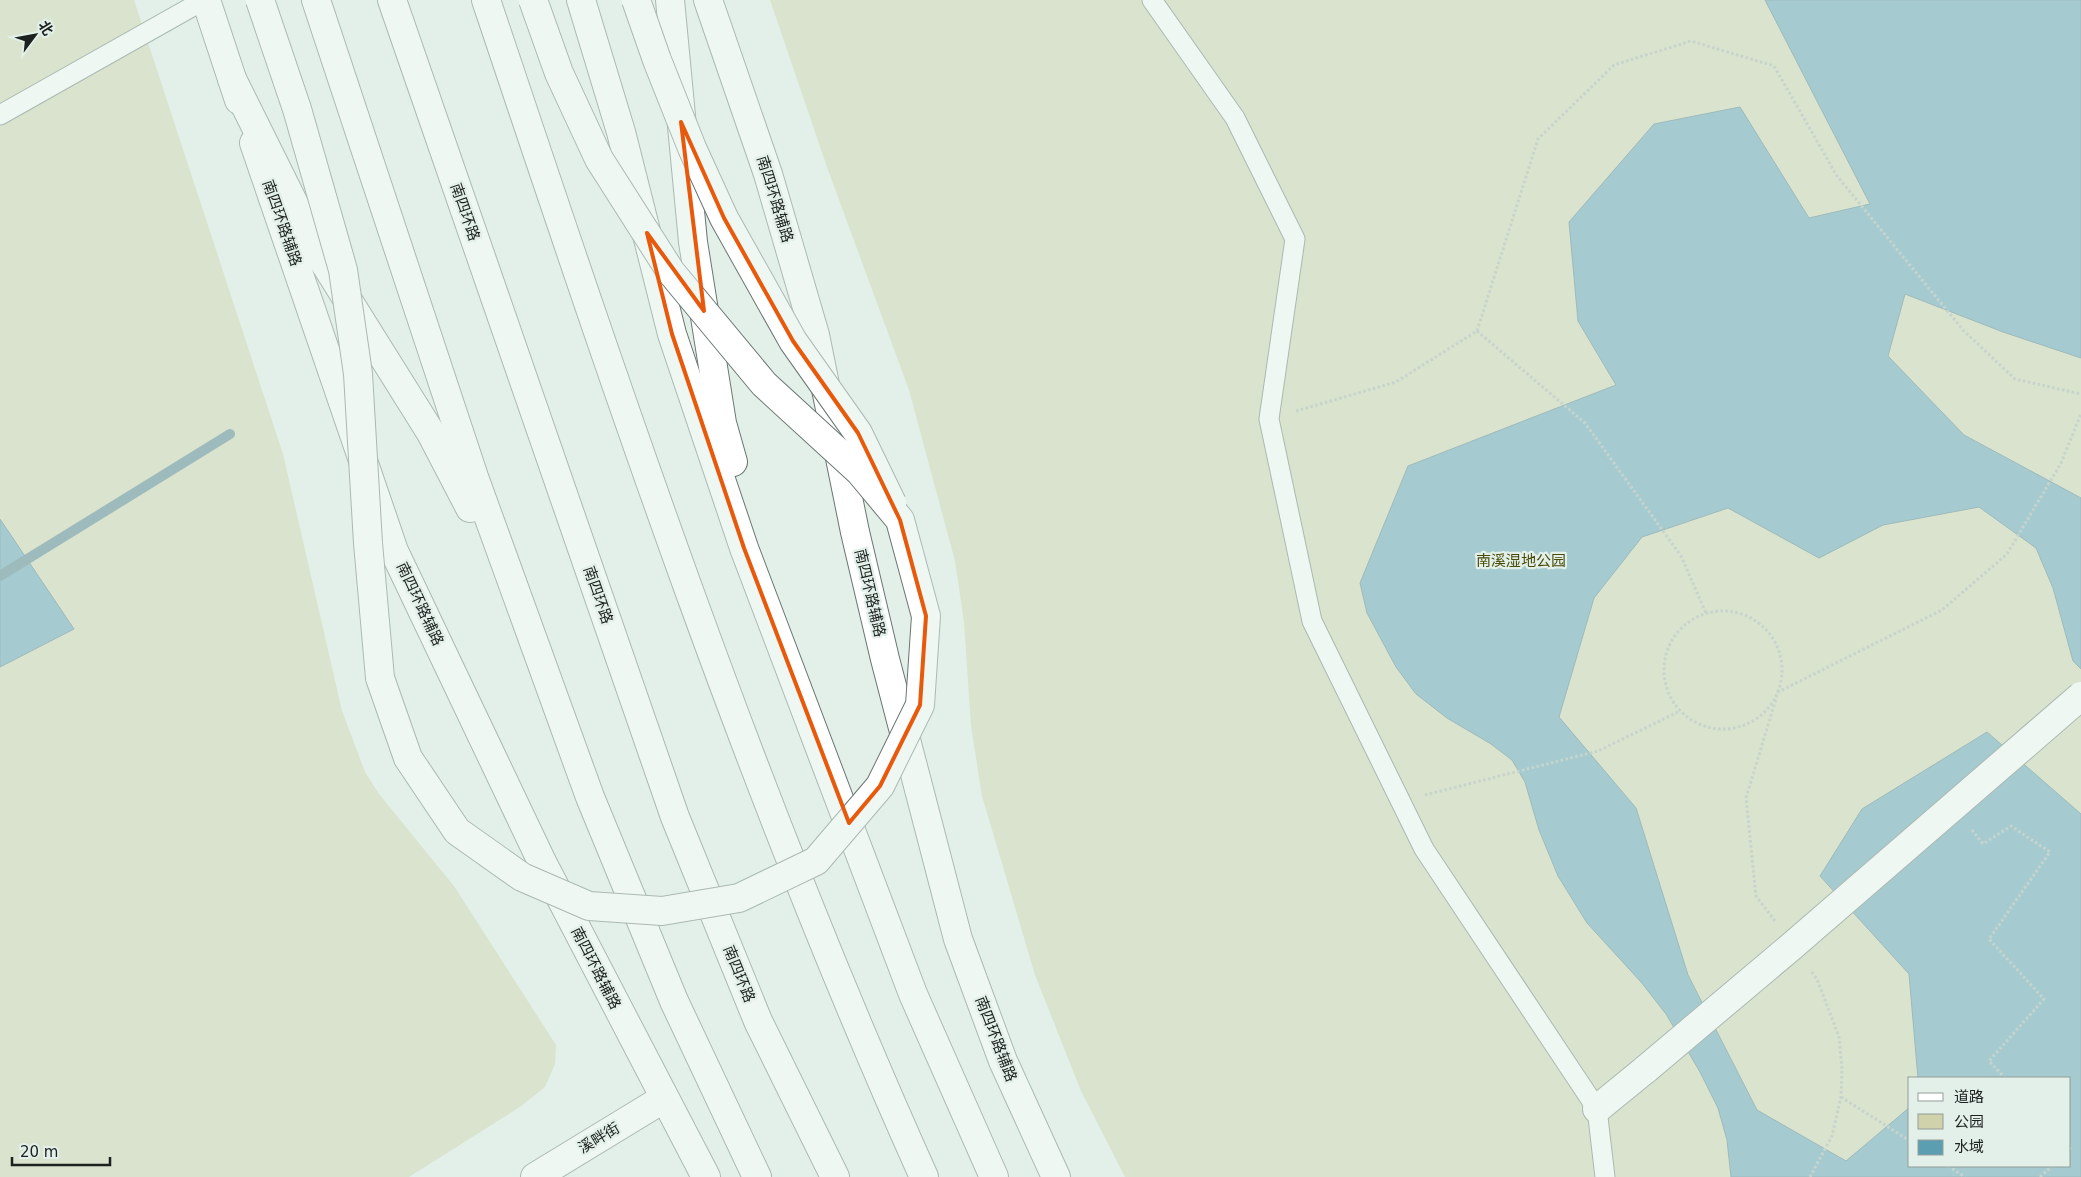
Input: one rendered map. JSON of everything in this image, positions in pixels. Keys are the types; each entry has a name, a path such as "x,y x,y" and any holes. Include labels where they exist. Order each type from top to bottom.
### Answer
{"main road":[{"name":"南四环路辅路","path":"205,0 394,551 542,862 706,1177"},
{"path":"260,0 297,109 342,270 358,374 368,543 380,678 408,758 457,831 522,877 589,906 662,911 739,898 816,861 880,786 920,705 926,616 900,520 858,433 793,342 724,218 656,60 636,0"},
{"path":"316,0 474,477 590,797 674,1001 757,1177"},
{"name":"南四环路","path":"392,0 675,817 758,1020 835,1177"},
{"path":"486,0 590,311 757,778 866,1047 924,1177"},
{"path":"533,0 559,73 599,159 671,272 764,384 860,472 900,520"},
{"path":"581,0 621,132 672,334 744,548 913,994 994,1177"},
{"path":"670,0 693,242 721,413 779,640"},
{"name":"南四环路辅路","path":"708,0 768,174 815,335 855,532 885,658 958,939 1003,1061 1056,1177"},
{"path":"232,79 319,254 431,433 519,602"},
{"path":"1597,1109 2081,696"},
{"name":"溪畔街","path":"535,1177 664,1099"},
{"path":"905,1135 938,1177"}],"lane":[{"path":"0,115 205,0"},
{"path":"1152,0 1235,118 1296,239 1269,419 1312,622 1424,849 1597,1109 1605,1177"}],"path":[{"path":"1269,419 1396,382 1478,331 1538,139 1614,65 1691,41 1774,66 1837,176 1962,330 2015,379 2081,394"},
{"path":"1478,331 1585,423 1681,556 1706,613"},
{"path":"1779,927 1756,896 1746,798 1778,692 1782,673 1780,654 1772,637 1759,623 1743,614 1724,611 1706,613 1688,622 1674,637 1666,655 1665,681 1669,694 1680,711 1702,725 1715,729 1735,728 1753,721 1768,708 1778,692 1942,610 2007,554 2061,463 2081,414"},
{"path":"1400,800 1470,785 1598,751 1680,711"},
{"path":"1954,806 1982,844 2011,826 2050,852 1989,939 2044,998 1989,1061 2004,1077"},
{"path":"1808,966 1817,978 1839,1038 1842,1069 1842,1097 1832,1136 1810,1177"},
{"path":"1842,1097 1908,1140"},
{"path":"1950,1167 1965,1177"},
{"path":"2040,1177 2051,1167"}],"highlighted area":[{"path":"681,122 724,218 793,341 858,433 900,520 926,616 920,705 880,786 849,823 744,548 672,334 647,233 704,311"}],"green space":[{"path":"0,0 134,0 283,454 342,711 365,772 379,794 454,886 556,1045 555,1064 545,1087 520,1107 409,1177 0,1177"},
{"name":"南溪湿地公园","path":"770,0 2081,0 2081,1177 1125,1177 1081,1091 1035,975 982,796 971,726 964,622 955,561 909,390 828,170"}],"water":[{"path":"1765,0 2081,0 2081,358 2003,332 1905,294 1888,356 1964,435 2081,498 2081,669 2073,661 2053,588 2036,548 1979,507 1883,525 1819,558 1728,508 1642,537 1594,598 1559,717 1636,808 1688,975 1757,1110 1846,1161 1908,1109 1908,1167 2071,1167 2071,1077 1918,1077 1909,974 1820,876 1862,809 1987,732 2081,814 2081,1177 1731,1177 1727,1140 1718,1108 1700,1072 1666,1014 1641,982 1587,923 1558,876 1539,830 1525,782 1512,760 1491,744 1447,718 1416,694 1396,667 1367,613 1360,583 1408,466 1616,385 1578,321 1569,222 1654,124 1740,107 1809,218 1870,204"},
{"path":"0,519 74,629 0,667"}],"waterway":[{"path":"0,576 230,434"}]}
